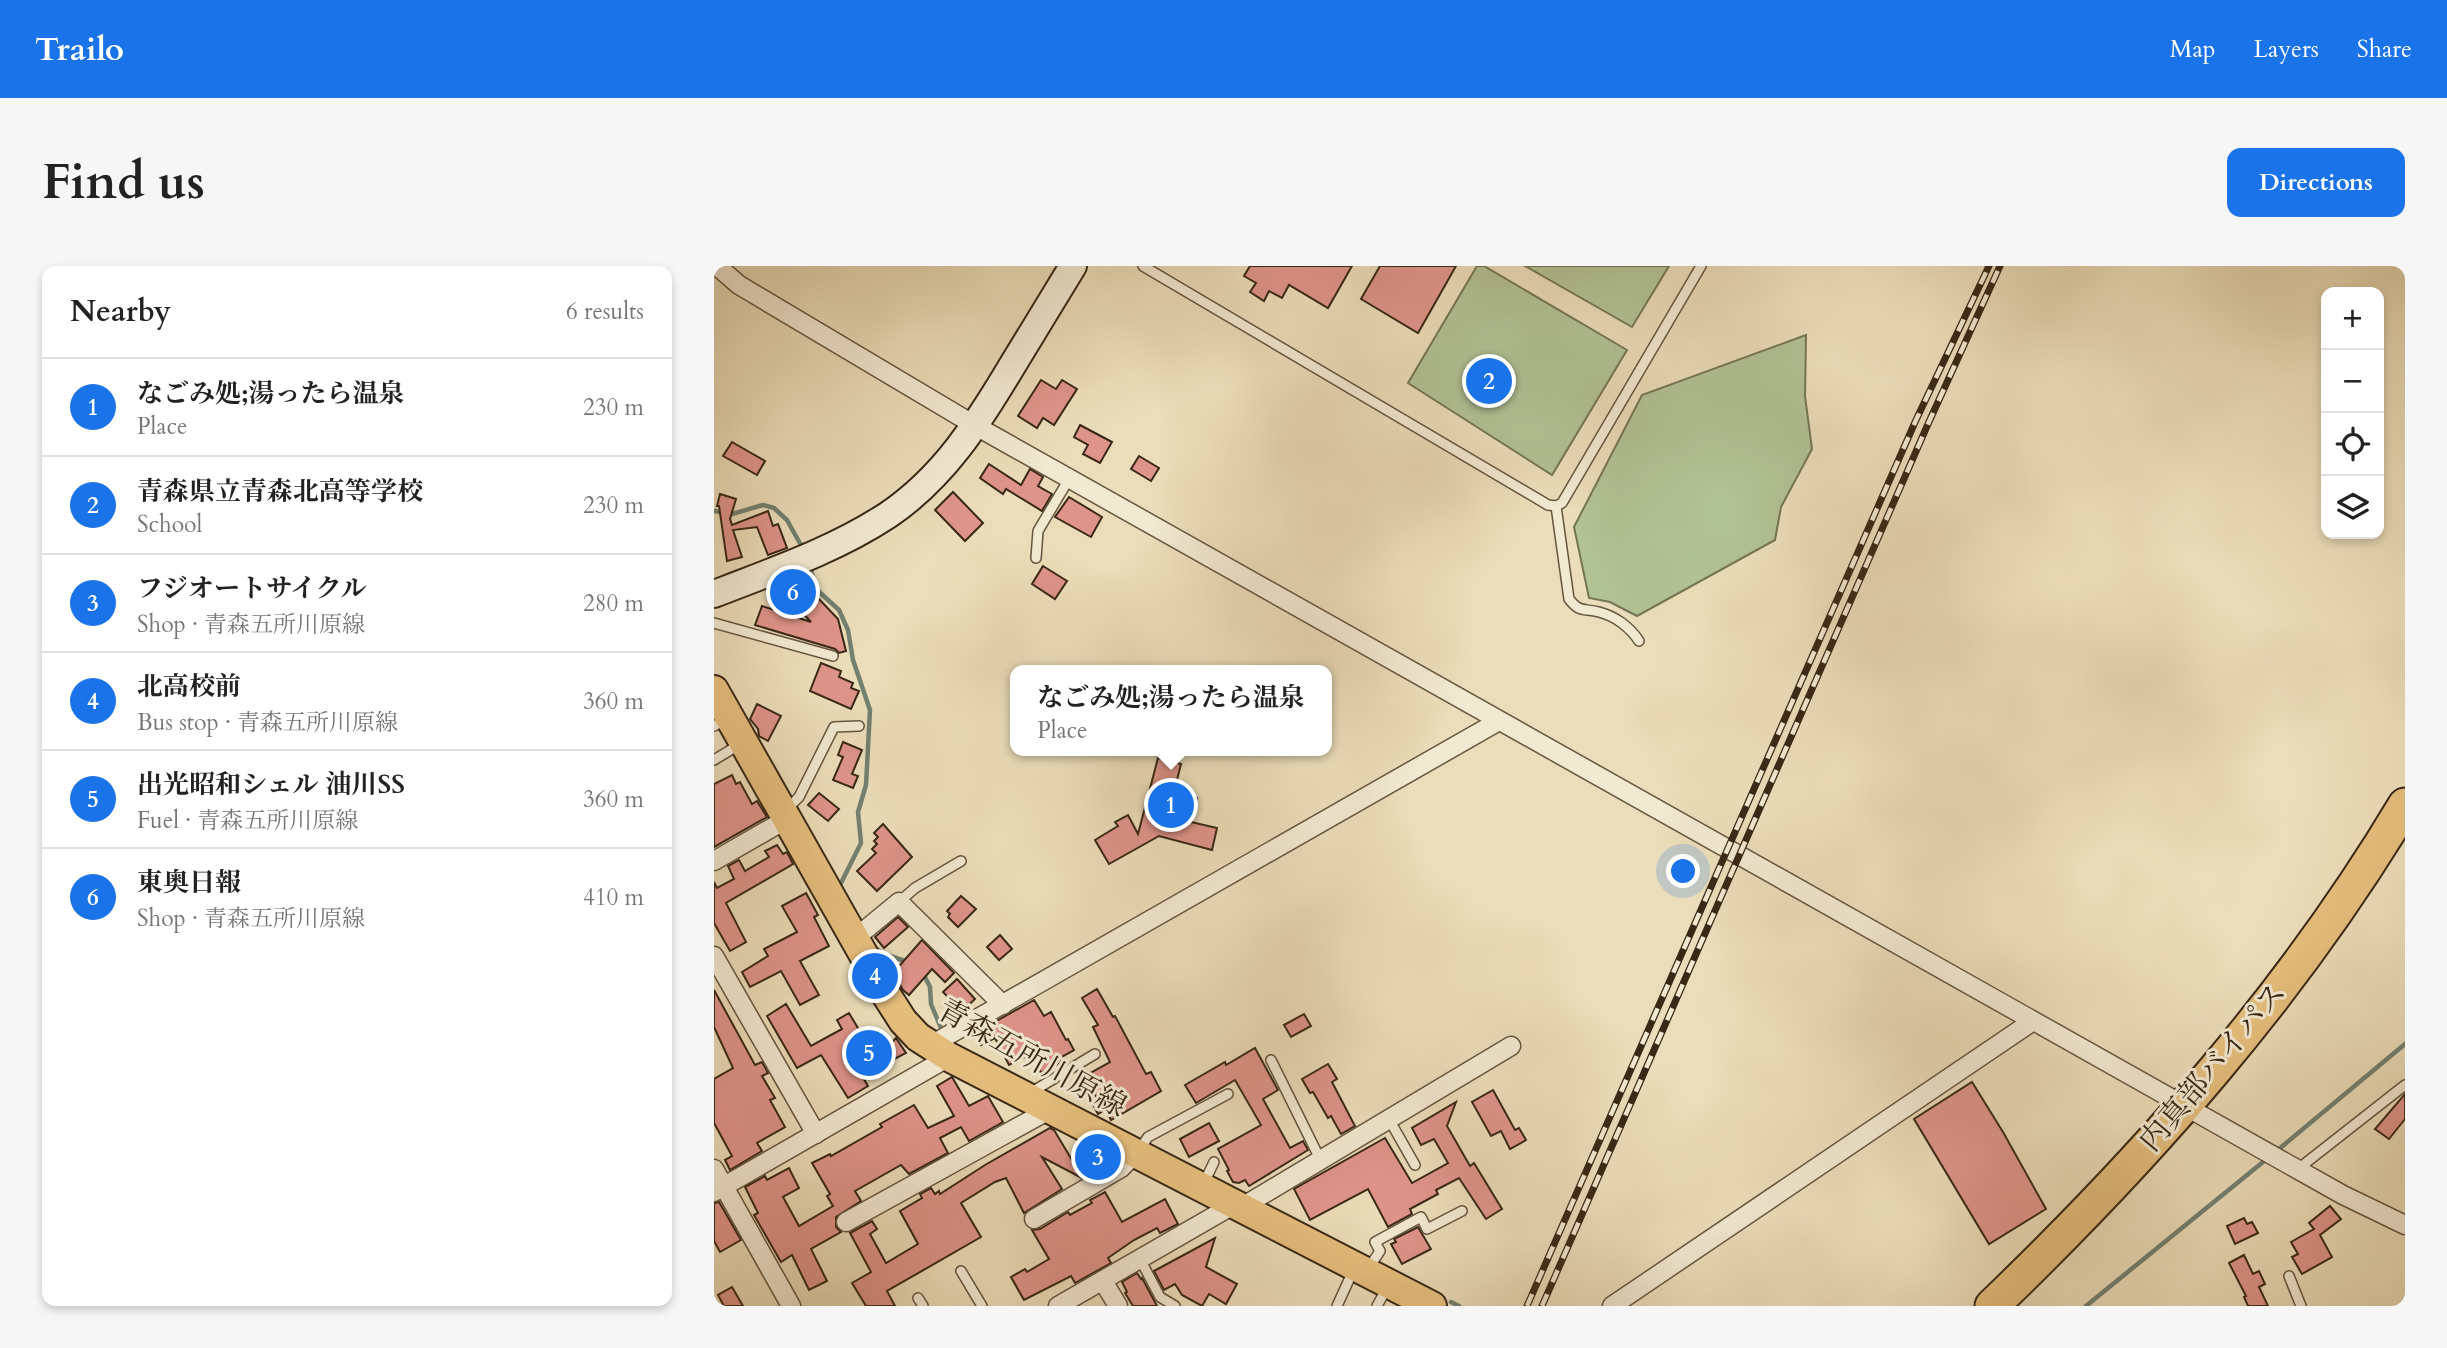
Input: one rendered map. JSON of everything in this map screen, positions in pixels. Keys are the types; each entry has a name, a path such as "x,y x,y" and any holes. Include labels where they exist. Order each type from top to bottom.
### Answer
{"highway":[{"name":"内真部バイパス","path":"1992,1306 2054,1247 2185,1106 2290,976 2405,805"}],"main road":[{"name":"青森五所川原線","path":"714,690 722,722 743,743 854,939 903,1021 918,1037 1049,1110 1136,1153 1208,1174 1238,1205 1372,1282 1432,1306"}],"street":[{"path":"717,266 739,285 1069,479 2343,1195 2405,1225"},
{"path":"714,594 852,537 889,514 930,480 952,458 976,426 1073,266"},
{"path":"719,1189 816,1134 1003,1005 1499,721"},
{"path":"714,861 785,816"},
{"path":"854,939 900,902 1003,1005"},
{"path":"714,956 816,1134"},
{"path":"1612,1306 2033,1021"},
{"path":"1058,1306 1321,1161 1511,1046"},
{"path":"846,1222 1049,1110"},
{"path":"1034,1219 1121,1168 1136,1153"},
{"path":"714,1169 719,1189 791,1306"},
{"path":"1103,1281 1118,1306"}],"lane":[{"path":"1143,266 1548,505 1556,506 1562,503 1701,266"},
{"path":"1035,558 1038,531 1069,479"},
{"path":"1556,506 1569,599 1580,610 1599,612 1631,628 1639,641"},
{"path":"714,622 833,656"},
{"path":"785,816 800,797 834,727 859,726"},
{"path":"714,760 743,743"},
{"path":"900,902 915,888 961,861"},
{"path":"1024,1096 1095,1054"},
{"path":"1271,1060 1321,1161"},
{"path":"2298,1169 2405,1085"},
{"path":"1136,1153 1148,1137 1228,1094"},
{"path":"1390,1121 1415,1165"},
{"path":"1336,1306 1372,1282 1380,1251 1375,1242 1421,1217 1427,1229 1462,1211"},
{"path":"1140,1259 1160,1297 1175,1306"},
{"path":"961,1271 982,1306"},
{"path":"2289,1276 2301,1306"}],"green space":[{"path":"1477,266 1484,266 1627,350 1552,475 1408,383"},
{"path":"1525,266 1669,266 1632,327"},
{"path":"1806,335 1805,396 1812,449 1781,507 1775,540 1637,616 1610,602 1589,598 1574,527 1642,395"}],"building":[{"path":"1250,266 1352,266 1328,308 1289,285 1282,298 1269,291 1264,301 1250,292 1256,283 1244,276"},
{"path":"1380,266 1456,266 1418,333 1361,299"},
{"path":"1041,380 1056,389 1062,380 1077,389 1054,425 1043,418 1037,428 1018,416"},
{"path":"1080,425 1112,442 1100,463 1083,454 1088,445 1074,437"},
{"path":"732,442 765,461 757,475 723,456"},
{"path":"1139,456 1159,468 1151,481 1131,469"},
{"path":"989,464 1021,485 1030,469 1043,477 1038,486 1052,494 1042,511 1006,489 1003,494 980,478"},
{"path":"953,492 983,523 965,541 935,510"},
{"path":"720,494 736,499 730,519 732,525 768,511 773,526 778,524 787,548 768,555 757,527 733,530 742,557 727,561 717,506"},
{"path":"1069,497 1102,517 1091,537 1055,517"},
{"path":"1043,566 1067,581 1055,599 1032,584"},
{"path":"799,578 838,619 846,651 839,653 835,649 755,625 762,606 811,622 782,591"},
{"path":"821,663 841,671 839,677 853,683 851,688 859,691 851,709 810,691"},
{"path":"757,704 781,716 768,741 759,736 758,729 750,719"},
{"path":"843,742 862,750 852,774 858,776 853,788 833,780 843,757 838,755"},
{"path":"1158,758 1181,764 1174,792 1197,798 1191,822 1217,828 1212,850 1159,836 1109,864 1095,840 1118,826 1115,822 1128,815 1138,834"},
{"path":"732,775 736,784 740,782 752,804 757,801 767,817 714,847 714,784"},
{"path":"819,793 839,809 828,821 808,805"},
{"path":"883,824 912,857 877,891 857,871 876,853 872,849 877,844 874,841 878,837 874,833"},
{"path":"777,845 783,854 787,852 793,864 726,903 746,942 730,951 714,923 714,882 717,888 734,879 728,866 739,860 745,871 769,857 765,851"},
{"path":"806,893 818,915 814,917 829,946 800,961 819,995 800,1005 781,971 750,987 742,972 768,956 764,949 797,932 782,906"},
{"path":"961,896 976,909 958,927 948,917 950,914 947,911"},
{"path":"898,917 908,927 884,948 875,937"},
{"path":"1000,935 1012,949 999,960 987,947"},
{"path":"922,940 954,973 945,982 932,969 909,995 893,973"},
{"path":"957,979 975,999 958,1015 947,1004 951,1000 943,992"},
{"path":"1097,989 1113,1017 1115,1016 1146,1074 1151,1072 1161,1091 1111,1120 1106,1109 1098,1114 1092,1103 1098,1100 1085,1076 1110,1062 1093,1027 1098,1025 1082,998"},
{"path":"714,990 755,1065 762,1062 768,1073 762,1076 775,1098 770,1100 785,1127 757,1143 762,1151 730,1170 725,1160 732,1156 714,1123 714,1079 733,1068 714,1027"},
{"path":"1034,1000 1044,1016 1051,1012 1074,1050 1060,1058 1062,1062 1041,1073 1031,1054 1009,1065 995,1038 981,1045 975,1033"},
{"path":"786,1004 811,1046 842,1029 837,1020 849,1013 865,1040 880,1054 896,1038 906,1053 862,1076 868,1086 848,1098 821,1055 797,1068 767,1016"},
{"path":"1304,1014 1311,1026 1291,1037 1284,1025"},
{"path":"1255,1048 1278,1090 1263,1099 1290,1148 1303,1141 1308,1150 1249,1186 1245,1180 1233,1182 1218,1149 1261,1125 1235,1080 1196,1103 1185,1085"},
{"path":"1328,1064 1337,1079 1332,1082 1355,1126 1341,1134 1331,1116 1328,1118 1302,1079"},
{"path":"952,1077 969,1106 988,1096 1003,1122 969,1141 961,1127 940,1138 948,1153 909,1174 901,1165 855,1191 861,1201 836,1217 836,1227 841,1232 811,1249 827,1281 809,1290 792,1255 781,1262 754,1215 758,1213 745,1187 765,1176 767,1180 789,1168 799,1188 783,1197 799,1226 833,1206 827,1196 830,1194 812,1163 830,1154 831,1156 882,1127 880,1124 914,1105 928,1128 954,1116 937,1086"},
{"path":"1972,1082 2046,1209 1989,1244 1914,1119"},
{"path":"1493,1090 1515,1130 1519,1128 1526,1140 1510,1149 1501,1131 1491,1136 1472,1102"},
{"path":"2405,1094 2405,1119 2389,1139 2375,1129"},
{"path":"1456,1102 1447,1126 1470,1166 1474,1163 1502,1209 1486,1219 1459,1178 1436,1190 1438,1194 1410,1209 1412,1214 1388,1227 1368,1189 1310,1220 1294,1189 1385,1138 1412,1183 1448,1163 1434,1139 1421,1145 1412,1128"},
{"path":"1209,1123 1219,1141 1189,1157 1180,1139"},
{"path":"1050,1128 1054,1130 1072,1160 1080,1143 1108,1157 1104,1165 1082,1178 1042,1157 1062,1189 1024,1213 1006,1178 995,1182 961,1203 981,1237 887,1291 895,1306 866,1306 852,1283 871,1272 850,1233 872,1221 877,1229 870,1234 886,1263 918,1244 900,1211 922,1198 920,1194 931,1188 935,1194 939,1191 940,1194"},
{"path":"1105,1192 1122,1222 1165,1199 1178,1224 1160,1233 1157,1228 1134,1240 1108,1258 1111,1263 1075,1283 1071,1276 1024,1300 1011,1277 1025,1269 1027,1272 1049,1259 1032,1230 1040,1229 1068,1212 1070,1215"},
{"path":"719,1202 741,1240 720,1252 714,1241 714,1203"},
{"path":"2330,1206 2341,1219 2320,1235 2332,1257 2302,1274 2292,1257 2298,1254 2291,1242 2314,1229 2309,1223"},
{"path":"2244,1218 2247,1224 2252,1222 2258,1233 2235,1244 2227,1226"},
{"path":"1418,1227 1431,1249 1402,1264 1391,1244 1396,1242 1394,1239"},
{"path":"1215,1238 1206,1267 1237,1284 1226,1304 1209,1294 1202,1306 1182,1295 1175,1284 1164,1290 1154,1271"},
{"path":"2244,1255 2253,1274 2259,1271 2265,1284 2259,1287 2268,1306 2248,1306 2244,1297 2246,1296 2229,1263"},
{"path":"1137,1273 1157,1306 1133,1306 1125,1293 1127,1292 1122,1282"},
{"path":"732,1287 743,1306 724,1306 718,1295"}],"waterway":[{"path":"714,511 732,514 763,505 774,508 787,520 802,547"},
{"path":"811,570 816,589 839,610 848,630 853,660 870,710 866,785 858,812 861,843 840,885 842,890"},
{"path":"874,947 884,954 908,962"},
{"path":"923,973 930,987 931,1004 941,1028"},
{"path":"2279,1149 2405,1044"},
{"path":"2086,1306 2263,1162"},
{"path":"1451,1302 1459,1306"}],"railway":[{"path":"1527,1306 1916,420 1989,266"},
{"path":"1542,1306 1928,424 2000,266"}],"place":[{"name":"青森県立青森北高等学校","path":"1489,381"},
{"name":"東奥日報","path":"793,592"},
{"name":"なごみ処;湯ったら温泉","path":"1171,805"},
{"name":"北高校前","path":"875,976"},
{"name":"出光昭和シェル 油川SS","path":"869,1053"},
{"name":"フジオートサイクル","path":"1098,1157"}]}
